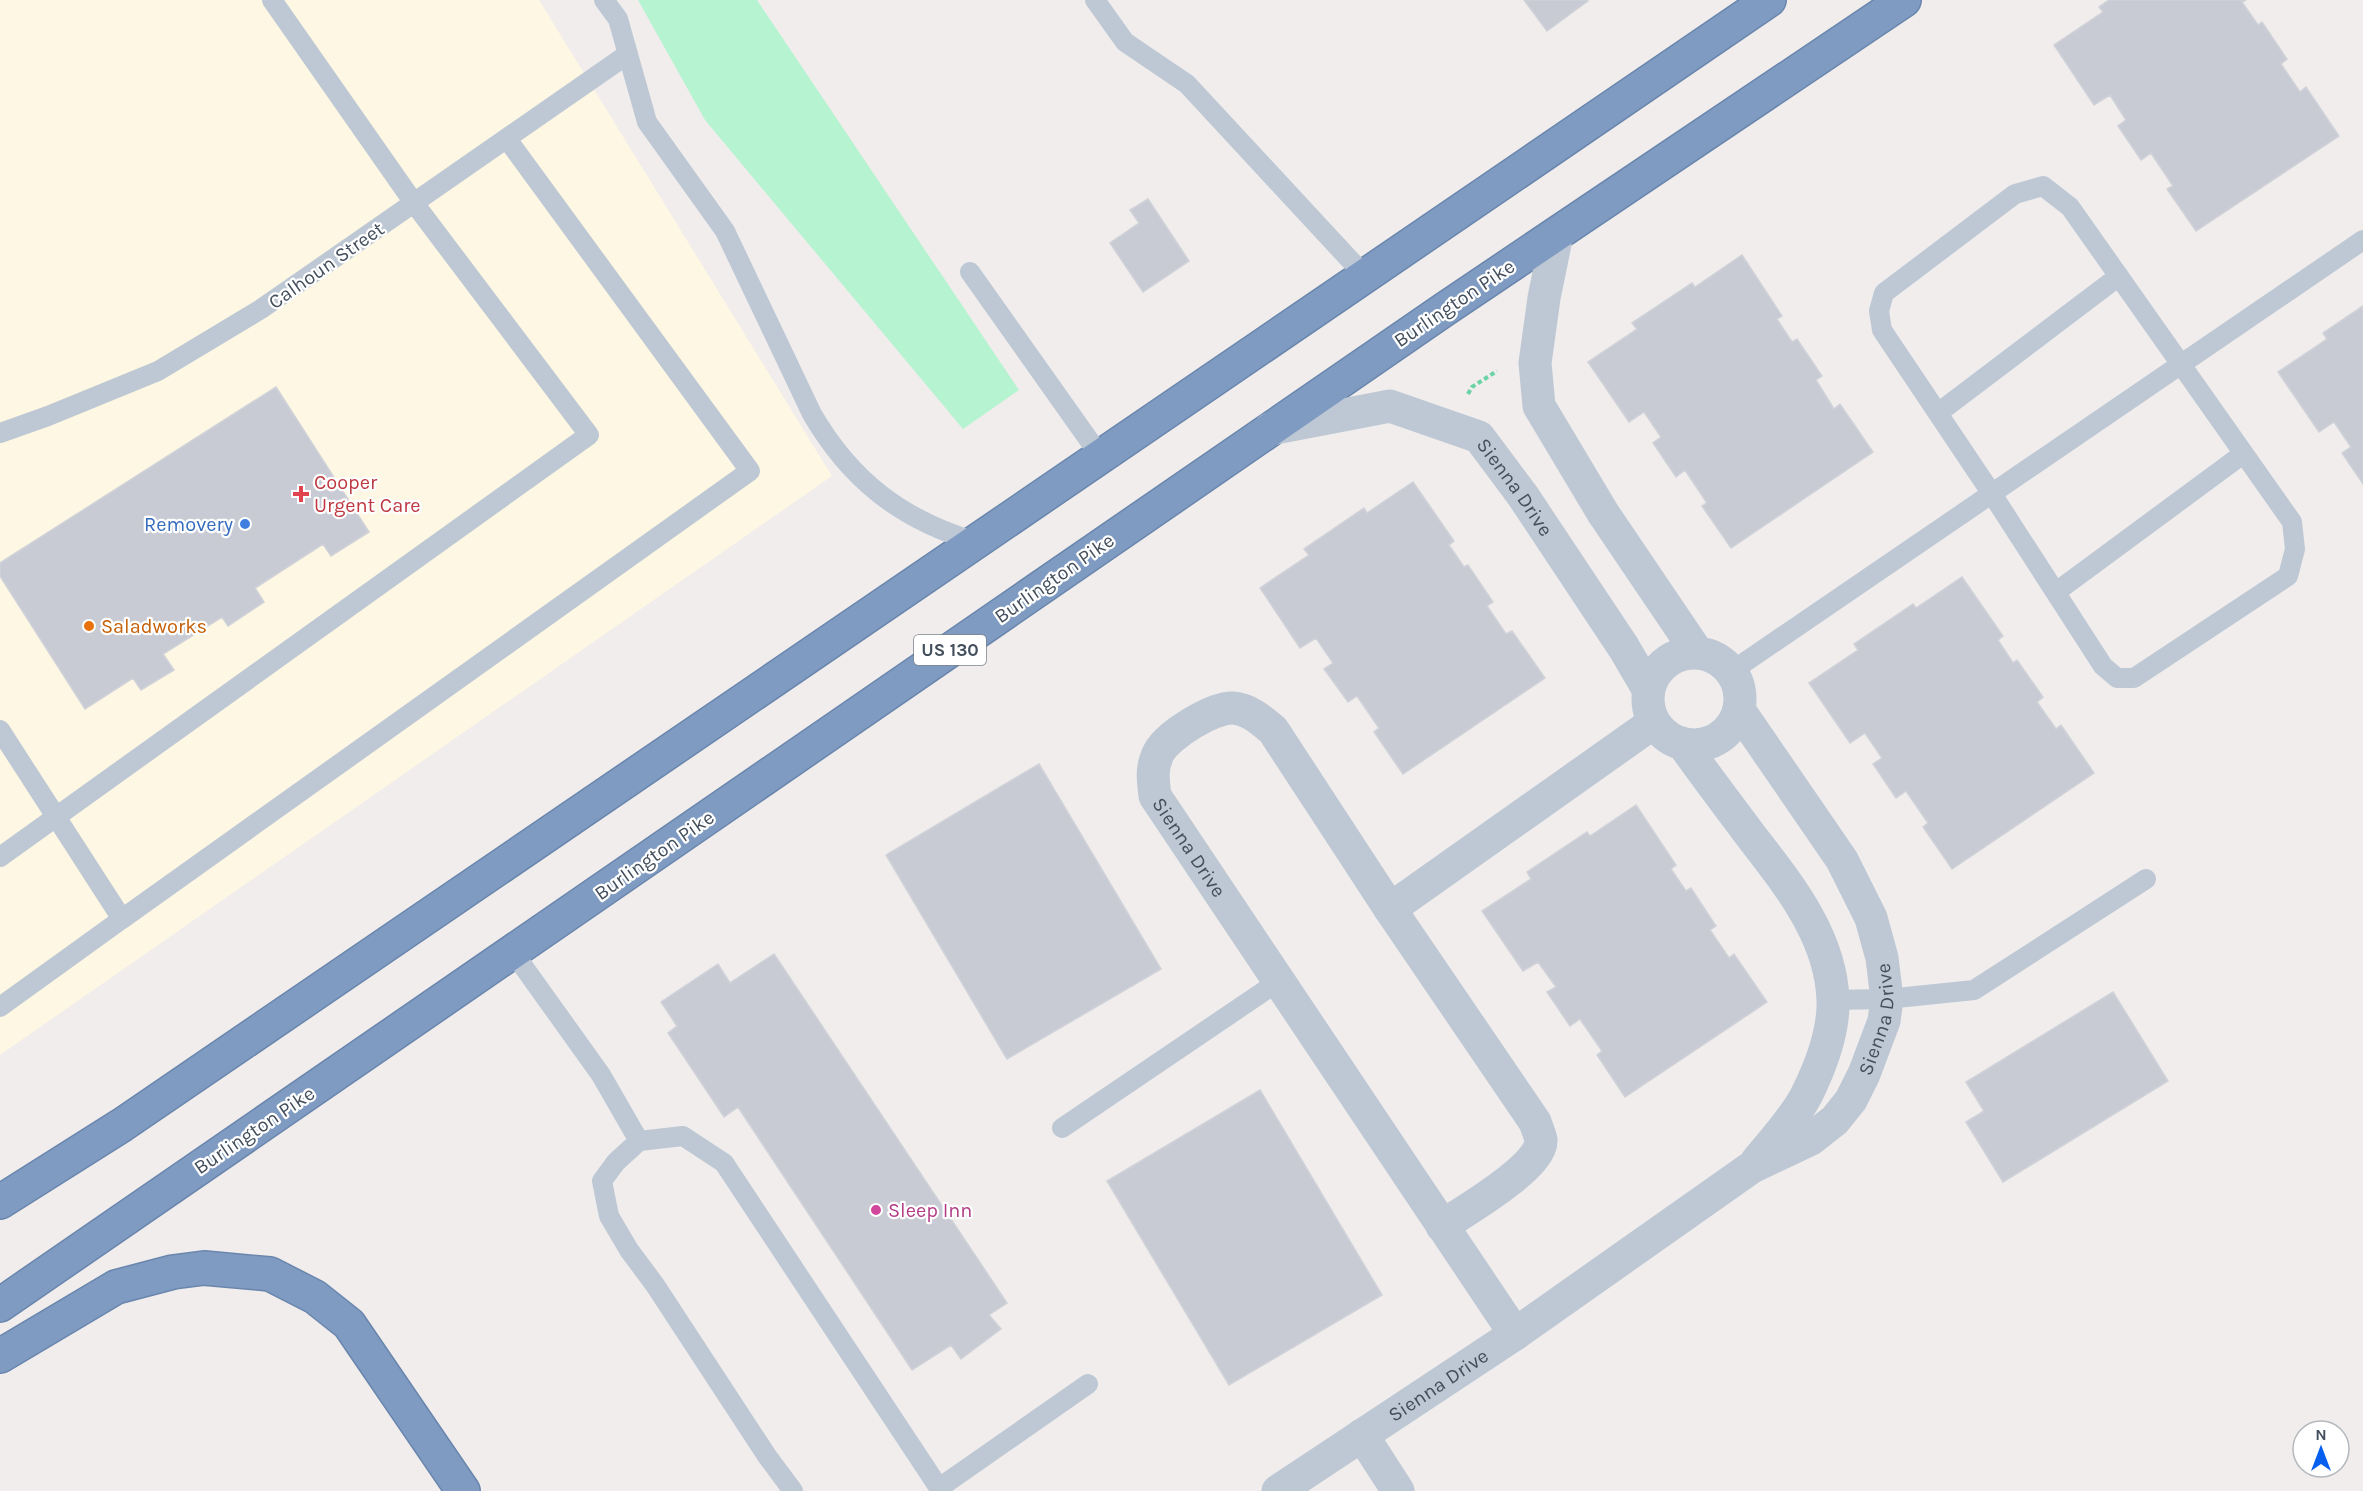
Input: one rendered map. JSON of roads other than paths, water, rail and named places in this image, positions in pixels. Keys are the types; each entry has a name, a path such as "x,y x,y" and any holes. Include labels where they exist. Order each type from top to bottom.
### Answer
{"highway":[{"path":"0,1202 122,1125 1769,0"},
{"name":"Burlington Pike","path":"0,1305 1270,429 1904,0"},
{"path":"0,1174 41,1163 122,1125"},
{"path":"0,1356 116,1287 172,1272 204,1268 270,1274 315,1297 349,1324 463,1491"}],"street":[{"path":"1557,234 1544,297 1535,363 1539,406 1603,513 1697,652"},
{"name":"Sienna Drive","path":"1270,429 1390,406 1479,437 1530,506 1621,643 1648,689 1647,706 1653,723 1666,737 1683,744 1794,893 1813,926 1827,962 1833,1000 1829,1034 1806,1096 1792,1118 1752,1167"},
{"path":"1648,689 1658,669 1676,657 1697,652 1716,658 1732,671"},
{"name":"Sienna Drive","path":"1278,1491 1515,1334 1752,1167 1811,1139 1835,1120 1851,1100 1864,1074 1884,1021 1887,999 1881,958 1871,918 1842,860 1739,710 1740,690 1732,671"},
{"name":"Sienna Drive","path":"1442,1226 1518,1174 1536,1157 1541,1141 1535,1122 1390,909 1274,730 1256,716 1233,708 1208,715 1180,730 1160,750 1152,773 1155,796 1442,1226 1515,1334"},
{"path":"1683,744 1707,744 1727,732 1739,710"},
{"path":"1390,909 1653,723"},
{"path":"1362,1435 1398,1491"}],"lane":[{"path":"0,857 589,435 414,203 272,0"},
{"path":"604,0 618,19 647,122 725,231 812,414 826,437 861,478 902,511 942,531 976,542"},
{"path":"1095,0 1125,42 1187,84 1365,276"},
{"name":"Calhoun Street","path":"0,433 158,371 261,309 628,54"},
{"path":"0,1007 750,471 507,139"},
{"path":"2043,186 2070,207 2119,276 2292,522 2295,549 2288,576 2134,678 2117,678 2103,666 1992,494 1881,330 1879,311 1884,293 2015,194 2043,186"},
{"path":"1732,671 2363,240"},
{"path":"970,272 1101,457"},
{"path":"1938,413 2119,276"},
{"path":"2056,592 2243,454"},
{"path":"0,730 122,919"},
{"path":"1833,1000 1887,999 1974,990 2146,879"},
{"path":"513,952 601,1075 639,1141"},
{"path":"1062,1128 1279,981"},
{"path":"793,1491 766,1455 629,1250 609,1216 602,1181 616,1162 639,1141 683,1136 724,1162 937,1489 1088,1384"}],"place":[{"name":"Cooper Urgent Care","path":"301,494"},
{"name":"Removery","path":"245,524"},
{"name":"Saladworks","path":"89,626"},
{"name":"Sleep Inn","path":"876,1210"}]}
